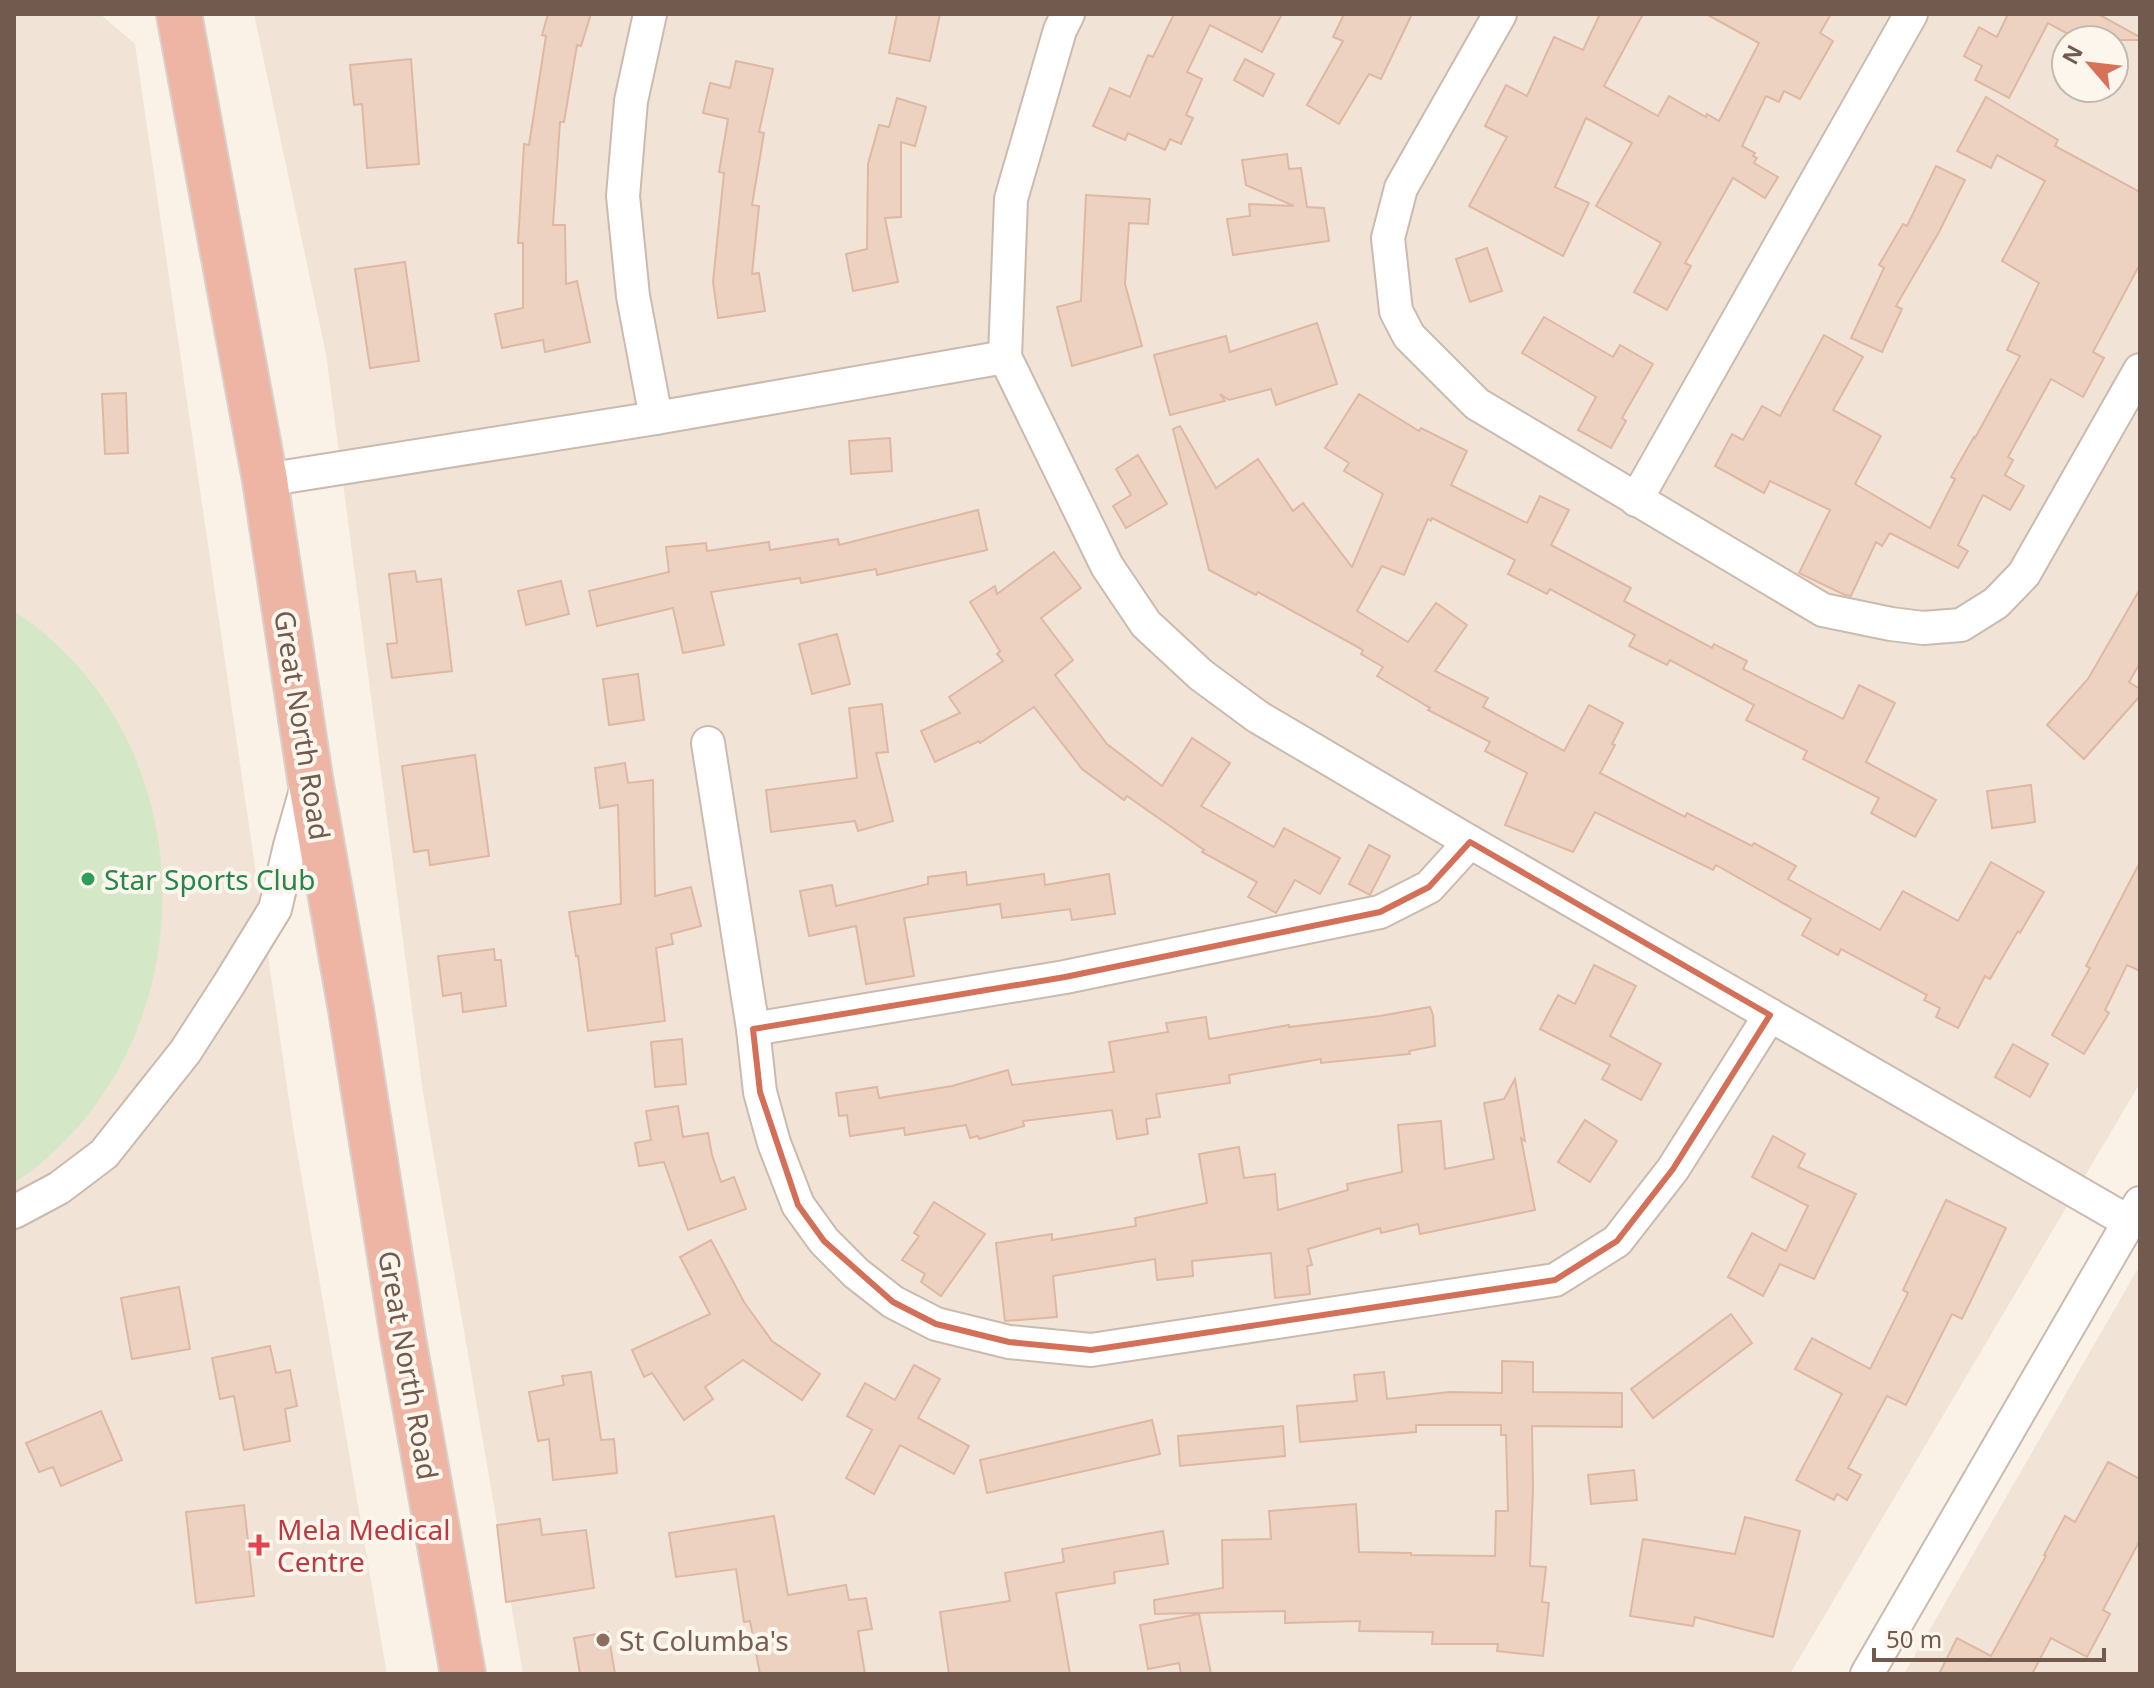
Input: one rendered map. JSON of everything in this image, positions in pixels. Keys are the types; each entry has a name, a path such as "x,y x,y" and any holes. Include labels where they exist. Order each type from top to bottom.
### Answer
{"highway":[{"name":"Great North Road","path":"179,14 265,480 310,778 351,1010 403,1338 463,1674"}],"street":[{"path":"650,14 631,101 623,196 633,296 656,418"},
{"path":"1068,14 1060,30 1011,199 1005,357 1107,566 1146,624 1201,675 1258,717 1770,1015 2134,1212 1867,1674"},
{"path":"1500,14 1401,188 1388,238 1396,311 1409,336 1477,404 1823,610 1923,628 1961,625 1996,603 2024,574 2140,370"},
{"path":"1636,500 1911,14"},
{"path":"265,480 656,418 1005,357"},
{"path":"708,743 760,1092 774,1143 798,1205 824,1241 856,1273 893,1302 936,1324 1009,1342 1091,1350 1555,1280 1617,1241 1673,1169 1770,1015"},
{"path":"14,1212 59,1188 104,1154 185,1052 275,909 310,778"},
{"path":"753,1029 1065,977 1380,912 1429,887 1470,842"}],"highlighted area":[{"path":"1470,842 1770,1015 1673,1169 1617,1241 1555,1280 1091,1350 1009,1342 936,1324 893,1302 824,1241 798,1205 760,1092 753,1029 1065,977 1380,912 1429,887"}],"shaded area":[{"path":"14,14 100,14 135,44 293,1127 387,1674 14,1674"},
{"path":"254,14 2140,14 2140,1083 1790,1674 523,1674 423,1093 326,354"},
{"path":"2140,1265 2140,1674 1904,1674"}],"green space":[{"name":"Star Sports Club","path":"14,611 79,668 126,737 153,815 162,897 153,979 125,1056 79,1126 14,1183"}],"building":[{"path":"548,14 591,14 581,46 577,45 564,122 560,122 553,225 565,225 566,284 577,281 590,342 545,352 543,340 502,348 495,314 523,308 523,243 518,243 524,144 529,145 546,36 542,35"},
{"path":"897,14 940,14 930,61 889,53"},
{"path":"1174,14 1282,14 1262,52 1210,25 1187,72 1202,79 1186,115 1193,118 1181,144 1170,139 1165,150 1128,133 1125,140 1093,126 1110,88 1130,97 1148,55 1153,57"},
{"path":"1344,14 1412,14 1381,79 1369,74 1339,124 1307,105 1343,41 1333,37"},
{"path":"1600,14 1643,14 1604,86 1658,116 1669,96 1719,121 1759,43 1706,14 1831,14 1820,33 1833,41 1800,99 1784,91 1779,102 1766,96 1742,146 1755,153 1753,156 1757,158 1754,163 1778,177 1765,198 1733,178 1685,263 1691,266 1667,310 1634,292 1661,243 1596,206 1632,143 1586,118 1555,187 1589,203 1563,256 1469,206 1507,137 1485,126 1506,85 1527,96 1554,37 1583,50"},
{"path":"2008,14 2098,14 2116,24 2048,23 2009,98 1975,80 1982,66 1964,56 1979,27 1997,37"},
{"path":"2130,32 2140,37 2140,40 2130,40"},
{"path":"411,59 419,164 367,168 362,104 354,105 350,65"},
{"path":"1245,59 1274,74 1263,96 1234,80"},
{"path":"736,61 773,69 759,132 764,133 752,205 759,206 752,274 759,273 765,311 718,318 713,282 724,173 719,172 728,119 703,113 710,83 730,88"},
{"path":"1986,97 2058,140 2055,146 2140,192 2140,264 2093,352 2104,358 2083,397 2051,379 2008,457 2013,460 2005,475 2024,486 2010,510 1983,495 1958,545 1968,551 1958,568 1890,533 1882,546 1876,542 1851,596 1845,595 1799,573 1830,510 1770,481 1764,493 1715,466 1732,434 1743,440 1762,406 1780,416 1824,335 1863,357 1833,410 1881,436 1855,484 1930,528 1955,479 1951,477 2020,356 2007,350 2039,283 2002,261 2045,181 1997,155 1991,168 1957,151"},
{"path":"897,98 926,107 915,146 901,142 901,217 885,218 898,282 853,291 846,254 867,249 868,164 879,125 889,127"},
{"path":"1287,154 1289,169 1301,168 1307,207 1324,208 1329,241 1233,255 1227,219 1250,216 1249,204 1294,206 1246,185 1242,160"},
{"path":"1936,166 1965,180 1896,306 1902,309 1882,352 1851,338 1884,268 1879,265 1903,224 1907,226"},
{"path":"1086,195 1150,199 1148,224 1129,223 1125,284 1142,346 1072,366 1057,307 1081,301"},
{"path":"1487,248 1502,291 1470,302 1456,259"},
{"path":"405,262 419,361 370,368 355,269"},
{"path":"1544,317 1613,357 1620,345 1653,364 1622,418 1626,421 1611,448 1578,430 1596,397 1522,353"},
{"path":"1317,323 1337,384 1276,405 1271,389 1229,400 1220,394 1225,401 1170,415 1154,355 1226,336 1230,352"},
{"path":"126,393 128,453 105,454 102,394"},
{"path":"1359,394 1419,431 1421,428 1467,451 1451,485 1527,523 1540,496 1569,510 1551,545 1631,588 1624,601 1712,648 1714,644 1747,661 1743,669 1843,719 1859,685 1895,703 1866,762 1936,800 1915,837 1871,813 1879,798 1803,759 1807,751 1746,720 1754,705 1670,660 1667,665 1629,646 1635,635 1550,589 1547,594 1508,574 1515,560 1432,518 1431,521 1428,519 1404,575 1382,566 1357,611 1408,642 1436,603 1467,625 1435,671 1488,698 1483,707 1564,751 1589,705 1623,723 1600,773 1685,817 1687,813 1796,866 1788,879 1880,930 1903,891 1958,921 1991,862 2044,892 1990,979 1985,976 1958,1028 1936,1017 1940,1008 1924,1000 1927,995 1841,949 1838,955 1802,935 1811,919 1716,865 1713,870 1595,812 1573,852 1505,825 1527,773 1485,751 1490,742 1428,710 1430,708 1377,676 1383,667 1361,654 1363,650 1258,592 1256,595 1209,570 1173,429 1180,426 1216,488 1258,459 1293,511 1303,503 1352,567 1383,494 1344,471 1349,463 1325,448"},
{"path":"890,438 892,471 851,474 849,441"},
{"path":"1138,455 1167,504 1126,528 1113,506 1131,495 1116,469"},
{"path":"978,510 987,550 877,575 876,569 801,583 800,578 711,592 724,645 683,653 673,608 597,626 589,591 669,572 666,547 706,543 707,551 769,542 770,550 838,539 839,545"},
{"path":"1054,552 1081,588 1041,618 1073,660 1055,675 1107,744 1162,786 1192,738 1230,763 1201,806 1274,847 1284,828 1340,858 1320,894 1295,880 1276,913 1248,897 1257,882 1202,852 1204,850 1127,796 1124,800 1082,769 1034,707 980,743 935,762 921,731 960,713 949,697 1003,661 970,602 995,586 997,594"},
{"path":"415,571 417,582 441,579 452,671 392,678 387,644 397,643 389,574"},
{"path":"561,581 569,614 526,625 518,591"},
{"path":"2140,589 2140,663 2129,682 2140,689 2140,696 2084,759 2047,725 2088,679"},
{"path":"837,634 850,684 812,694 799,644"},
{"path":"638,674 644,720 609,725 603,679"},
{"path":"882,704 888,752 876,753 893,821 858,831 855,821 771,832 766,790 857,778 849,708"},
{"path":"475,755 489,856 430,865 428,850 414,852 402,766"},
{"path":"625,763 628,783 653,780 655,896 691,887 701,926 671,934 673,944 656,948 665,1021 588,1031 569,912 621,904 618,805 600,808 595,768"},
{"path":"2031,785 2035,822 1992,828 1987,791"},
{"path":"1369,845 1390,856 1370,895 1349,884"},
{"path":"2140,862 2140,971 2127,965 2105,1010 2109,1013 2084,1054 2052,1035 2090,968 2086,966"},
{"path":"966,872 967,885 1044,874 1045,885 1109,874 1115,914 1072,920 1070,909 1002,918 1000,904 904,918 914,976 866,984 856,926 809,936 800,891 832,885 836,906 928,884 928,877"},
{"path":"494,949 495,960 501,960 506,1006 463,1012 461,993 443,996 438,956"},
{"path":"1594,965 1636,986 1610,1036 1661,1064 1641,1100 1602,1079 1610,1065 1540,1029 1558,995 1575,1004"},
{"path":"1430,1007 1435,1046 1409,1051 1410,1054 1321,1063 1321,1059 1229,1075 1230,1083 1156,1094 1160,1117 1146,1119 1148,1134 1117,1139 1112,1110 1023,1121 1024,1126 979,1139 978,1136 970,1138 966,1125 905,1135 904,1128 850,1136 847,1115 839,1116 836,1093 877,1087 879,1098 952,1086 1008,1070 1012,1085 1114,1072 1109,1042 1168,1032 1166,1023 1206,1017 1209,1039"},
{"path":"682,1039 686,1084 655,1087 651,1042"},
{"path":"2013,1044 2048,1064 2030,1097 1995,1077"},
{"path":"1515,1079 1525,1141 1521,1138 1535,1210 1420,1234 1418,1224 1381,1233 1380,1228 1308,1249 1312,1265 1307,1266 1310,1294 1275,1298 1271,1253 1192,1261 1193,1276 1157,1280 1155,1259 1053,1276 1057,1317 1005,1321 996,1243 1052,1234 1052,1240 1136,1226 1135,1218 1207,1203 1199,1154 1239,1147 1244,1178 1275,1174 1278,1210 1348,1190 1347,1184 1402,1172 1398,1125 1441,1121 1445,1169 1494,1159 1484,1103 1504,1099"},
{"path":"678,1106 683,1137 708,1133 721,1182 734,1177 746,1209 688,1230 664,1162 639,1166 635,1143 651,1140 646,1111"},
{"path":"1585,1120 1617,1141 1590,1182 1558,1162"},
{"path":"1773,1136 1805,1154 1798,1167 1856,1194 1814,1279 1780,1264 1763,1296 1728,1277 1752,1233 1786,1251 1808,1206 1752,1177"},
{"path":"1946,1200 2006,1228 1962,1319 1952,1314 1906,1405 1887,1396 1848,1468 1861,1475 1847,1500 1837,1494 1834,1500 1796,1480 1842,1394 1795,1369 1812,1338 1870,1369 1908,1293 1903,1290"},
{"path":"934,1202 985,1234 941,1296 921,1282 925,1274 902,1260 919,1236 914,1233"},
{"path":"711,1240 744,1302 772,1341 820,1374 802,1400 743,1360 705,1387 713,1399 684,1420 652,1373 644,1377 632,1350 710,1314 680,1257"},
{"path":"179,1287 190,1349 132,1359 121,1298"},
{"path":"1731,1314 1752,1343 1653,1418 1631,1389"},
{"path":"270,1346 276,1373 290,1370 297,1406 285,1409 290,1441 244,1450 234,1396 220,1399 212,1358"},
{"path":"1502,1361 1533,1362 1533,1392 1622,1393 1622,1427 1532,1426 1530,1566 1546,1567 1542,1602 1549,1603 1543,1656 1497,1651 1498,1644 1432,1644 1433,1632 1359,1631 1360,1621 1285,1623 1285,1611 1155,1614 1154,1600 1223,1588 1222,1540 1271,1539 1269,1511 1356,1504 1359,1552 1495,1556 1496,1511 1508,1511 1506,1435 1501,1435 1501,1425 1416,1425 1416,1432 1300,1442 1297,1406 1357,1401 1354,1375 1384,1372 1387,1399 1450,1392 1502,1393"},
{"path":"914,1365 940,1379 918,1418 969,1446 954,1474 900,1445 874,1494 846,1478 872,1430 847,1416 865,1383 895,1400"},
{"path":"591,1372 601,1440 614,1439 617,1473 553,1480 549,1439 538,1441 529,1392 564,1385 562,1376"},
{"path":"101,1411 122,1460 61,1486 53,1467 39,1472 26,1443"},
{"path":"1152,1420 1160,1454 987,1493 980,1460"},
{"path":"1283,1426 1285,1456 1180,1466 1178,1436"},
{"path":"2108,1462 2140,1479 2140,1540 2103,1610 2110,1614 2087,1657 2051,1638 2032,1674 1939,1674 1957,1638 1991,1656 2065,1516 2075,1522"},
{"path":"1634,1470 1637,1500 1591,1504 1588,1475"},
{"path":"244,1505 254,1596 196,1603 186,1512"},
{"path":"774,1516 788,1595 846,1585 849,1600 866,1598 872,1629 858,1631 865,1674 760,1674 750,1621 744,1622 736,1569 676,1577 669,1533"},
{"path":"1745,1517 1800,1531 1773,1637 1695,1617 1693,1626 1630,1616 1643,1539 1735,1554"},
{"path":"540,1519 542,1535 586,1530 594,1588 506,1602 497,1525"},
{"path":"1163,1531 1168,1564 1114,1572 1115,1583 1056,1593 1070,1674 949,1674 940,1612 1010,1601 1005,1573 1064,1562 1062,1549"},
{"path":"1199,1614 1211,1674 1181,1674 1179,1663 1148,1669 1140,1625"},
{"path":"608,1632 615,1674 580,1674 574,1638"}],"place":[{"name":"Star Sports Club","path":"88,879"},
{"name":"Mela Medical Centre","path":"259,1545"},
{"name":"St Columba's","path":"603,1640"}]}
